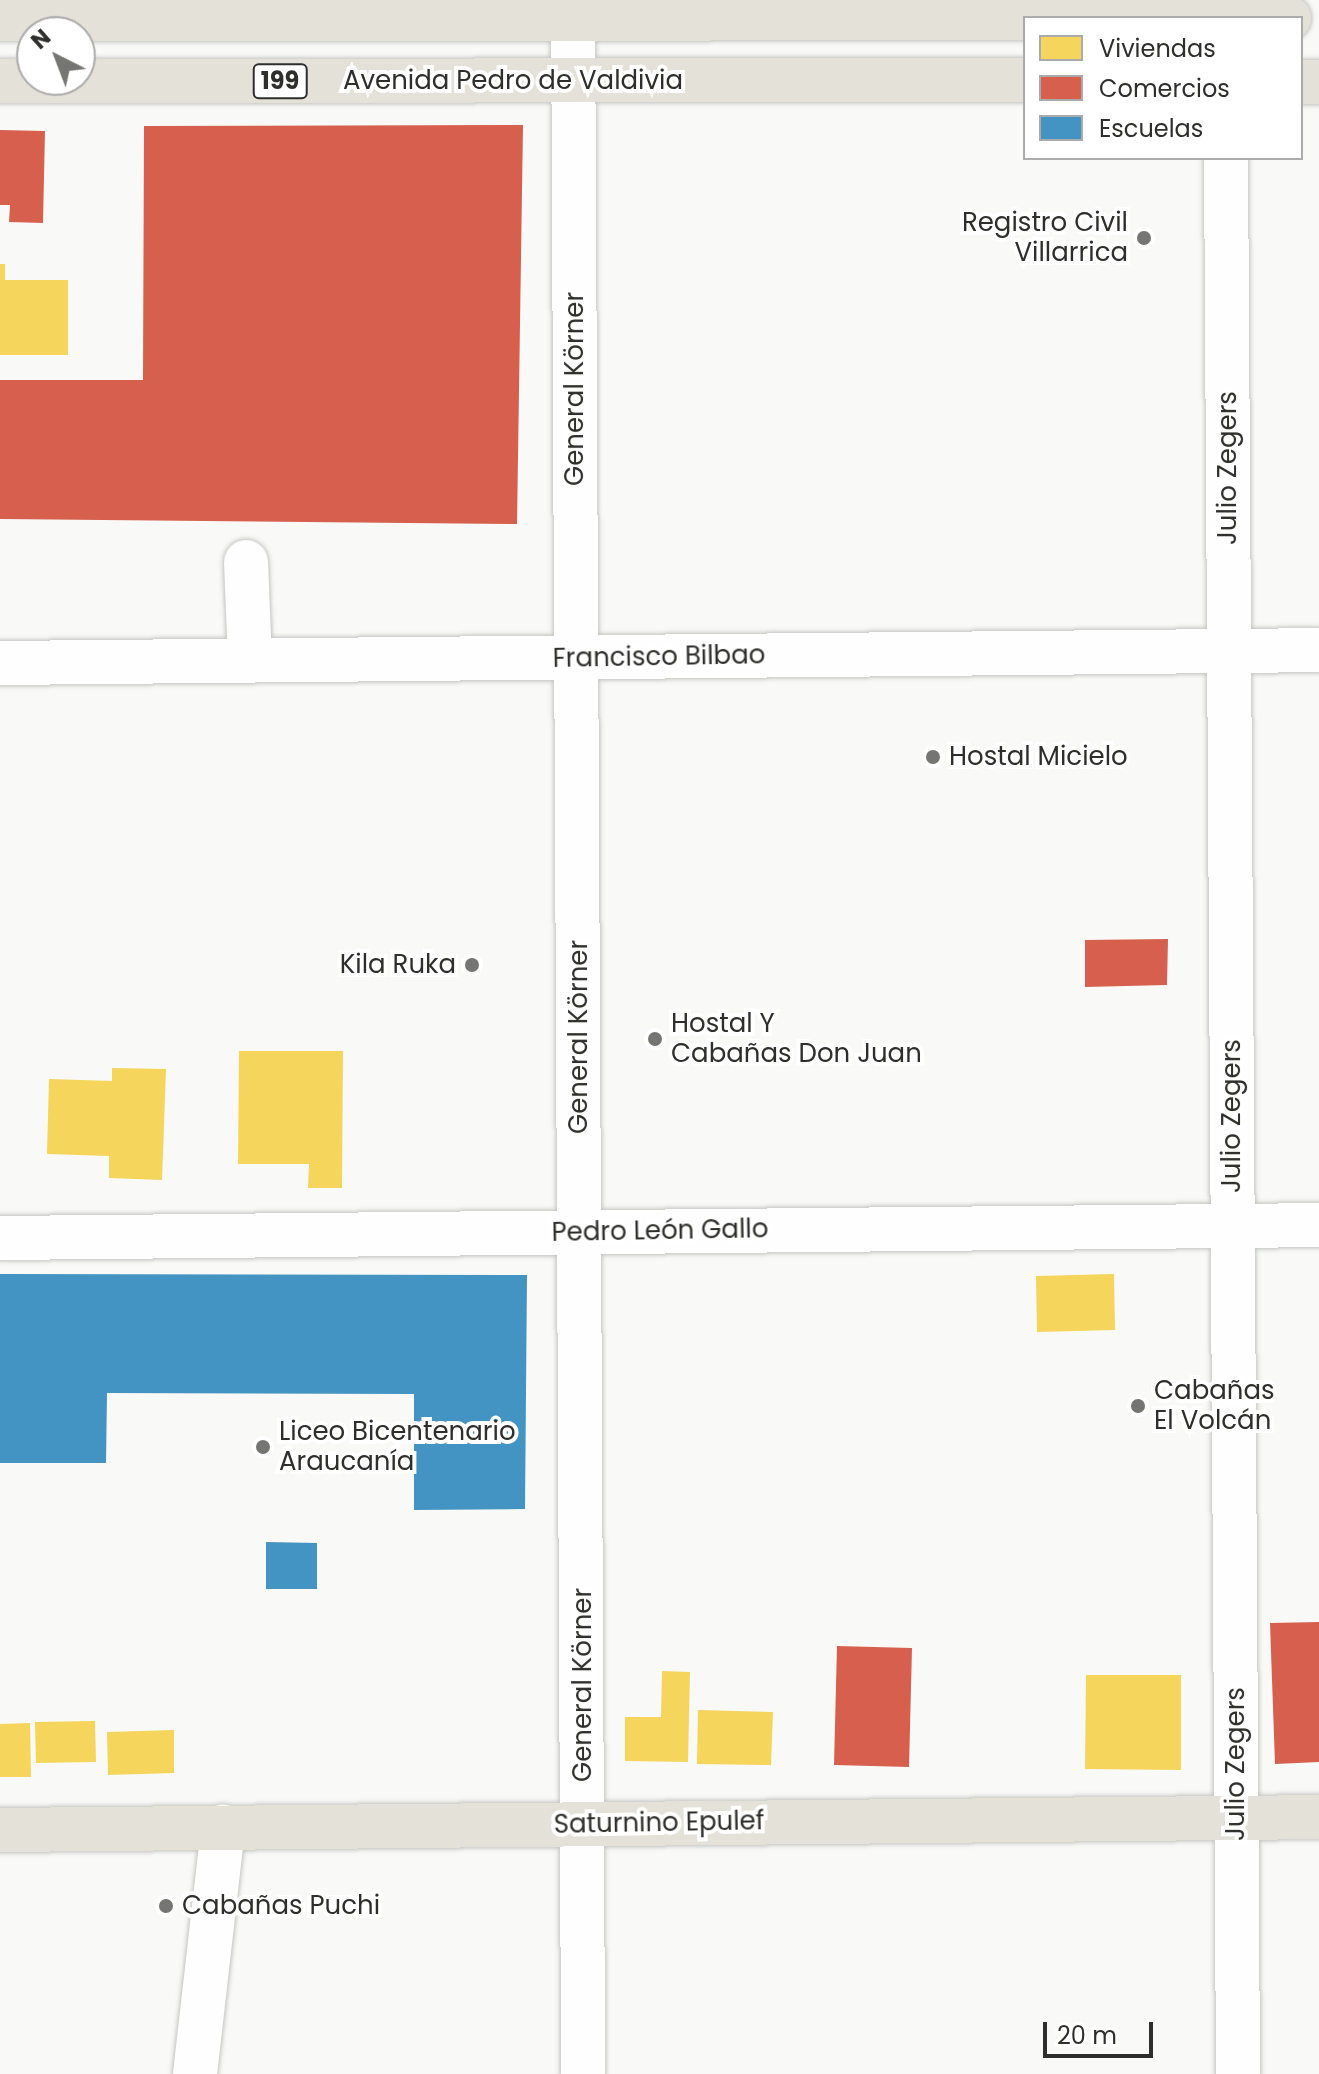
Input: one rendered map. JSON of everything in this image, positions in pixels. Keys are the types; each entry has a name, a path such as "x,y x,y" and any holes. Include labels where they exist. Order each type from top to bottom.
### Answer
{"main road":[{"path":"0,19 573,8 1226,11 1271,16"},
{"name":"Avenida Pedro de Valdivia","path":"0,81 1023,80"},
{"name":"Saturnino Epulef","path":"0,1830 1319,1817"}],"street":[{"name":"General Körner","path":"573,8 583,2074"},
{"name":"Julio Zegers","path":"1226,160 1238,2074"},
{"path":"246,562 250,661"},
{"name":"Francisco Bilbao","path":"0,663 1319,650"},
{"name":"Pedro León Gallo","path":"0,1238 1319,1225"},
{"path":"195,2074 223,1827"}],"building: Viviendas":[{"path":"0,264 5,264 5,280 68,280 68,355 0,355"},
{"path":"239,1051 343,1051 342,1188 308,1188 309,1164 238,1164"},
{"path":"112,1068 166,1069 162,1180 109,1178 109,1156 47,1154 49,1079 112,1081"},
{"path":"1114,1274 1115,1330 1037,1332 1036,1276"},
{"path":"662,1671 690,1672 688,1762 625,1761 625,1717 661,1717"},
{"path":"1086,1675 1181,1675 1181,1770 1085,1769"},
{"path":"698,1710 773,1712 771,1765 697,1764"},
{"path":"95,1721 96,1762 36,1763 35,1722"},
{"path":"30,1723 31,1777 0,1777 0,1724"},
{"path":"174,1730 174,1773 108,1775 107,1732"}],"building: Comercios":[{"path":"523,125 517,524 0,519 0,380 143,380 144,126"},
{"path":"0,130 45,131 43,223 9,222 10,205 0,205"},
{"path":"1168,939 1167,985 1085,987 1085,940"},
{"path":"1319,1622 1319,1762 1275,1764 1270,1623"},
{"path":"837,1646 912,1648 909,1767 834,1765"}],"building: Escuelas":[{"path":"0,1274 527,1275 525,1509 414,1510 414,1394 107,1393 106,1463 0,1463"},
{"path":"266,1542 317,1543 317,1589 266,1589"}],"place":[{"name":"Registro Civil Villarrica","path":"1144,238"},
{"name":"Hostal Micielo","path":"933,757"},
{"name":"Kila Ruka","path":"472,965"},
{"name":"Hostal Y Cabañas Don Juan","path":"655,1039"},
{"name":"Cabañas El Volcán","path":"1138,1406"},
{"name":"Liceo Bicentenario Araucanía","path":"263,1447"},
{"name":"Cabañas Puchi","path":"166,1906"}]}
